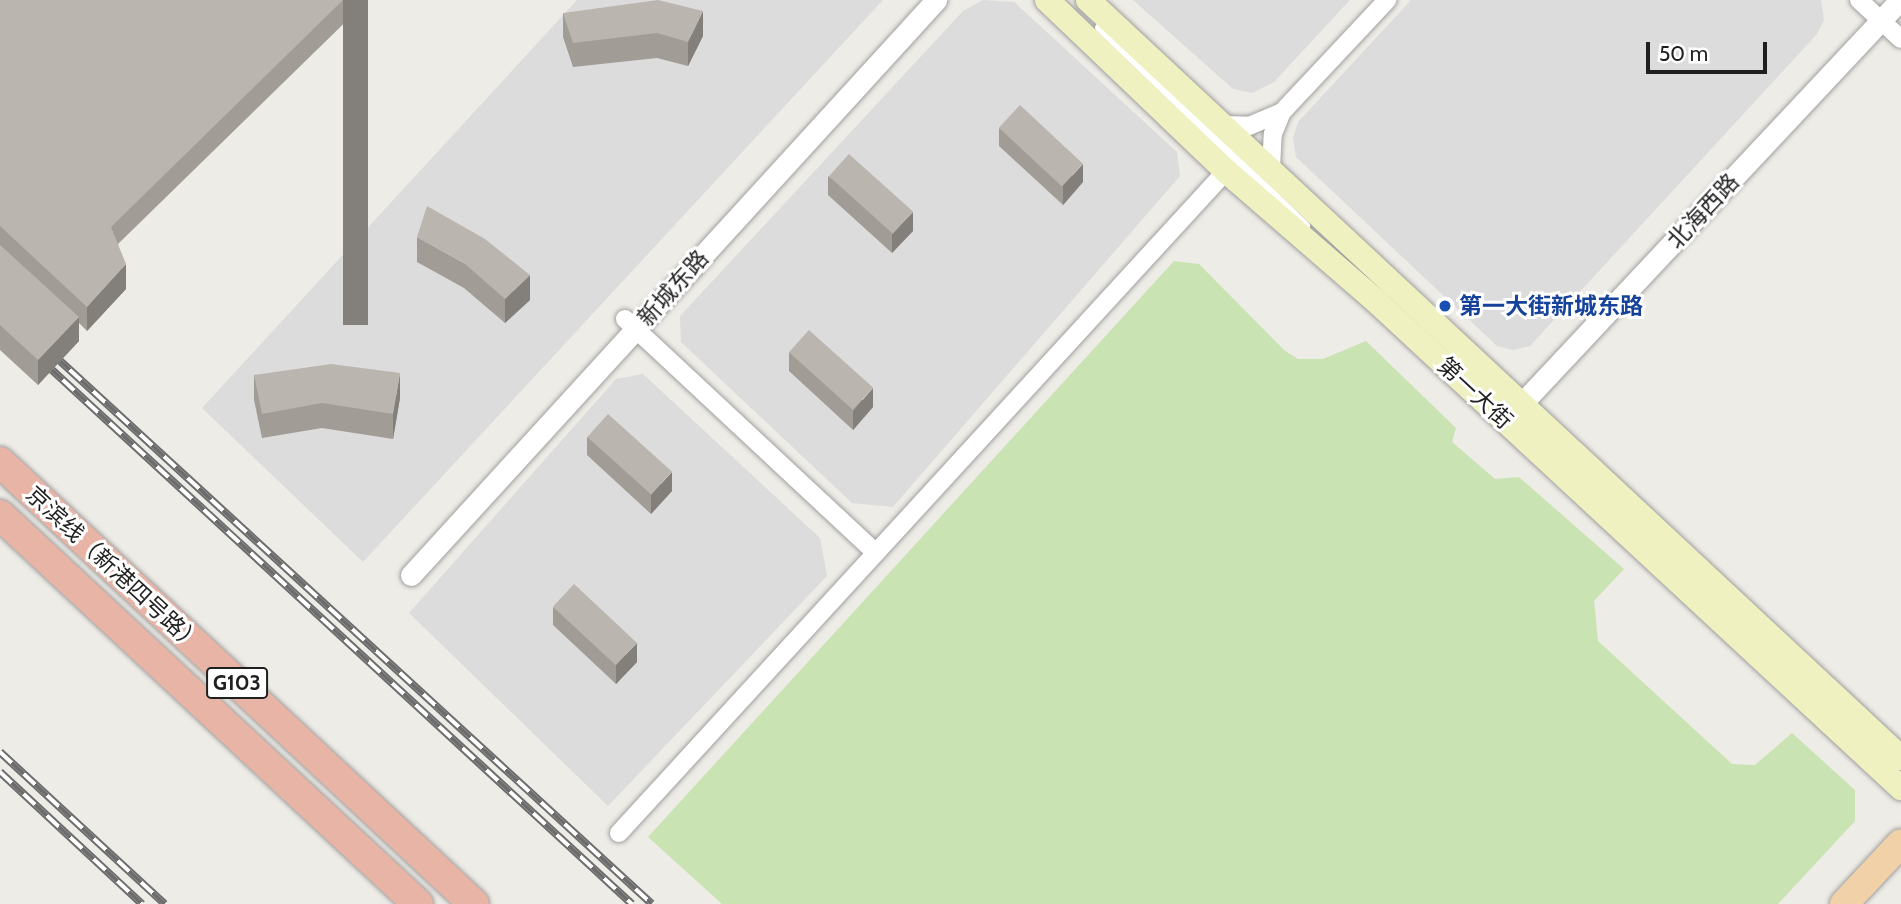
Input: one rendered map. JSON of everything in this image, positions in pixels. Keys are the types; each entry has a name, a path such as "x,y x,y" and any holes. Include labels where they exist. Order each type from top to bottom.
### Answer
{"highway":[{"name":"京滨线（新港四号路）","path":"0,462 474,904"},
{"name":"京滨线（新港四号路）","path":"0,515 418,904"}],"main road":[{"name":"第一大街","path":"1047,0 1226,171 1377,302 1513,413 1901,758"},
{"name":"第一大街","path":"1088,0 1271,168 1513,413 1901,788"},
{"path":"1844,904 1901,842"}],"street":[{"name":"新城东路","path":"631,324 918,0"},
{"name":"新城东路","path":"405,571 631,324 936,0"},
{"path":"1271,168 1273,134 1282,112 1387,0"},
{"path":"1859,0 1901,39"},
{"name":"北海西路","path":"1513,413 1900,0"},
{"path":"1225,125 1249,126 1282,112"},
{"path":"619,834 1226,171"},
{"path":"631,324 876,553"}],"lane":[{"path":"1099,27 1289,207 1377,302"}],"shaded area":[{"path":"577,0 883,0 363,562 202,408"},
{"path":"983,0 1014,2 1177,152 1180,176 893,507 852,503 681,342 680,316 963,11"},
{"path":"1133,0 1350,0 1274,82 1252,93 1233,89"},
{"path":"1411,0 1821,0 1824,20 1817,34 1530,346 1513,350 1497,346 1296,157 1293,138 1298,122"},
{"path":"643,374 820,538 827,576 608,806 409,613 616,379"}],"green space":[{"path":"1174,261 1199,264 1284,350 1298,359 1323,359 1366,341 1456,428 1452,442 1495,479 1519,477 1624,569 1594,601 1598,641 1732,764 1755,765 1792,733 1855,790 1855,821 1778,904 722,904 648,837"}],"building":[{"path":"0,0 343,0 111,227 126,264 87,307 0,226"},
{"path":"658,0 703,11 688,42 657,33 573,43 563,13"},
{"path":"1020,105 1083,164 1062,186 999,128"},
{"path":"849,154 913,212 893,234 829,176"},
{"path":"427,206 485,239 530,275 505,299 464,263 417,237"},
{"path":"0,245 79,317 38,360 0,325"},
{"path":"809,330 873,388 853,410 789,352"},
{"path":"331,364 400,373 393,414 322,403 262,414 254,375"},
{"path":"608,414 672,472 651,495 587,437"},
{"path":"574,584 637,643 616,665 553,607"}],"railway":[{"path":"46,348 652,904"},
{"path":"39,358 632,904"},
{"path":"0,752 165,904"},
{"path":"0,772 142,904"}],"place":[{"name":"第一大街新城东路","path":"1445,306"}]}
